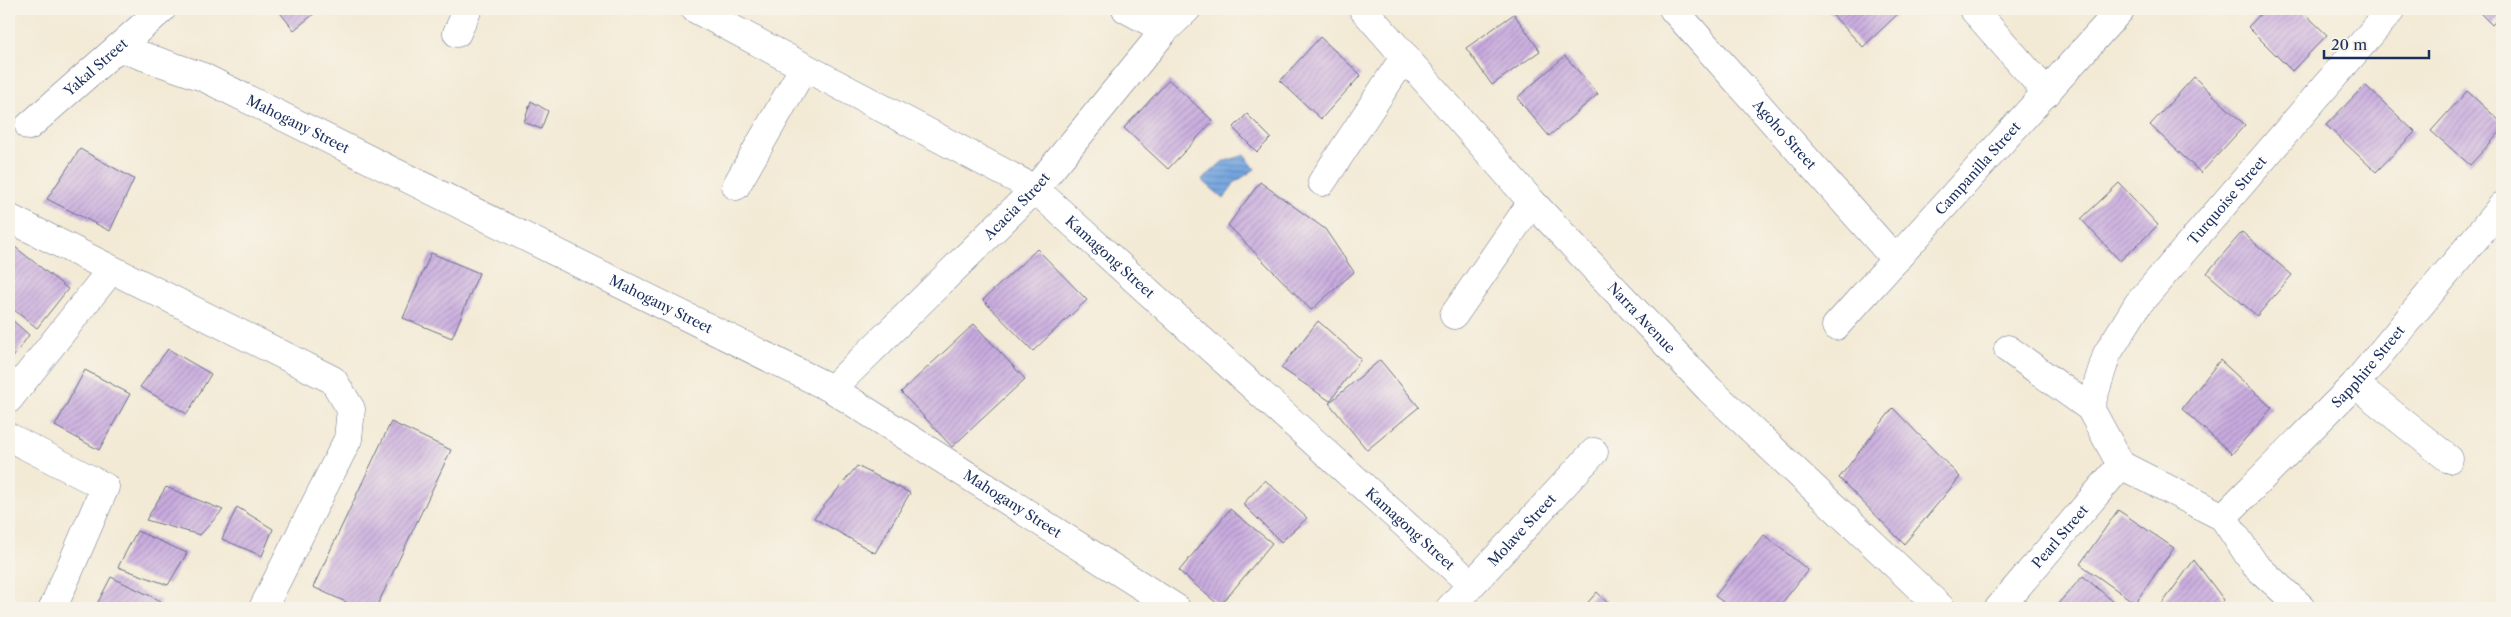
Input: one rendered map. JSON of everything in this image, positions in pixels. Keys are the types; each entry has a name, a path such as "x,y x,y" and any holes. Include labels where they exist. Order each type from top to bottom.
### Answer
{"street":[{"name":"Yakal Street","path":"29,126 120,48 162,9"},
{"name":"Kamagong Street","path":"694,9 1035,189 1470,584"},
{"path":"1126,9 1165,30"},
{"name":"Acacia Street","path":"832,389 1035,189 1165,30 1187,9"},
{"name":"Narra Avenue","path":"1363,9 1532,202 1709,389 1941,608"},
{"name":"Agoho Street","path":"1673,9 1896,260"},
{"path":"1973,9 2047,93"},
{"name":"Campanilla Street","path":"1836,326 2121,9"},
{"name":"Turquoise Street","path":"2090,408 2107,354 2138,304 2392,9"},
{"name":"Mahogany Street","path":"120,48 203,77 832,389 1176,608"},
{"path":"1322,182 1405,56"},
{"path":"736,186 804,67"},
{"path":"1454,315 1532,202"},
{"name":"Sapphire Street","path":"2223,517 2355,384 2501,209"},
{"path":"9,218 333,380 351,409 348,439 263,608"},
{"path":"9,399 111,270"},
{"path":"2008,349 2090,408 2121,465 2223,517 2255,564 2302,608"},
{"path":"2355,384 2449,458"},
{"path":"9,436 105,488 53,608"},
{"name":"Molave Street","path":"1450,608 1470,584 1594,452"},
{"name":"Pearl Street","path":"1999,608 2121,465"}],"water":[{"path":"1245,155 1255,169 1234,183 1224,199 1202,180 1222,162"}],"building":[{"path":"277,9 320,9 294,30"},
{"path":"1827,9 1903,9 1863,47"},
{"path":"2265,9 2300,9 2327,35 2292,71 2248,27"},
{"path":"2476,9 2502,9 2502,14 2492,25"},
{"path":"1514,14 1540,51 1492,85 1466,48"},
{"path":"1320,37 1361,75 1321,119 1280,81"},
{"path":"1565,56 1598,94 1549,136 1517,98"},
{"path":"2194,77 2245,125 2201,173 2150,125"},
{"path":"1169,80 1213,121 1168,169 1124,128"},
{"path":"2365,85 2415,132 2376,172 2326,125"},
{"path":"2467,91 2502,123 2502,130 2470,165 2431,131"},
{"path":"531,101 548,111 541,129 524,122"},
{"path":"1247,114 1271,138 1257,152 1233,128"},
{"path":"80,149 134,179 110,231 47,199"},
{"path":"1260,182 1325,229 1354,272 1311,310 1228,225"},
{"path":"2119,183 2158,225 2120,261 2081,219"},
{"path":"2242,232 2292,275 2257,316 2207,273"},
{"path":"10,243 68,289 37,328 9,306"},
{"path":"1037,249 1087,300 1033,351 983,300"},
{"path":"431,253 479,273 452,338 403,318"},
{"path":"9,317 29,335 9,363"},
{"path":"1318,321 1361,359 1330,401 1281,368"},
{"path":"974,324 1025,379 952,447 901,392"},
{"path":"168,349 211,374 187,414 140,387"},
{"path":"1380,360 1419,407 1367,450 1329,403"},
{"path":"2220,360 2272,408 2232,454 2182,409"},
{"path":"85,370 130,394 99,450 55,426"},
{"path":"1893,408 1960,477 1904,544 1839,478"},
{"path":"391,422 451,450 376,608 359,608 313,587"},
{"path":"857,466 910,493 875,553 814,518"},
{"path":"1265,480 1307,518 1281,542 1243,504"},
{"path":"166,487 223,510 200,535 146,520"},
{"path":"237,507 273,529 262,556 222,539"},
{"path":"1230,509 1272,543 1220,606 1179,571"},
{"path":"2118,510 2174,548 2135,603 2080,564"},
{"path":"137,531 187,553 168,585 118,567"},
{"path":"1764,535 1808,570 1778,608 1731,608 1715,596"},
{"path":"2194,560 2224,600 2217,608 2159,608"},
{"path":"2083,576 2121,608 2054,608"},
{"path":"111,577 161,601 157,608 95,608"},
{"path":"1597,592 1612,608 1583,608"}]}
